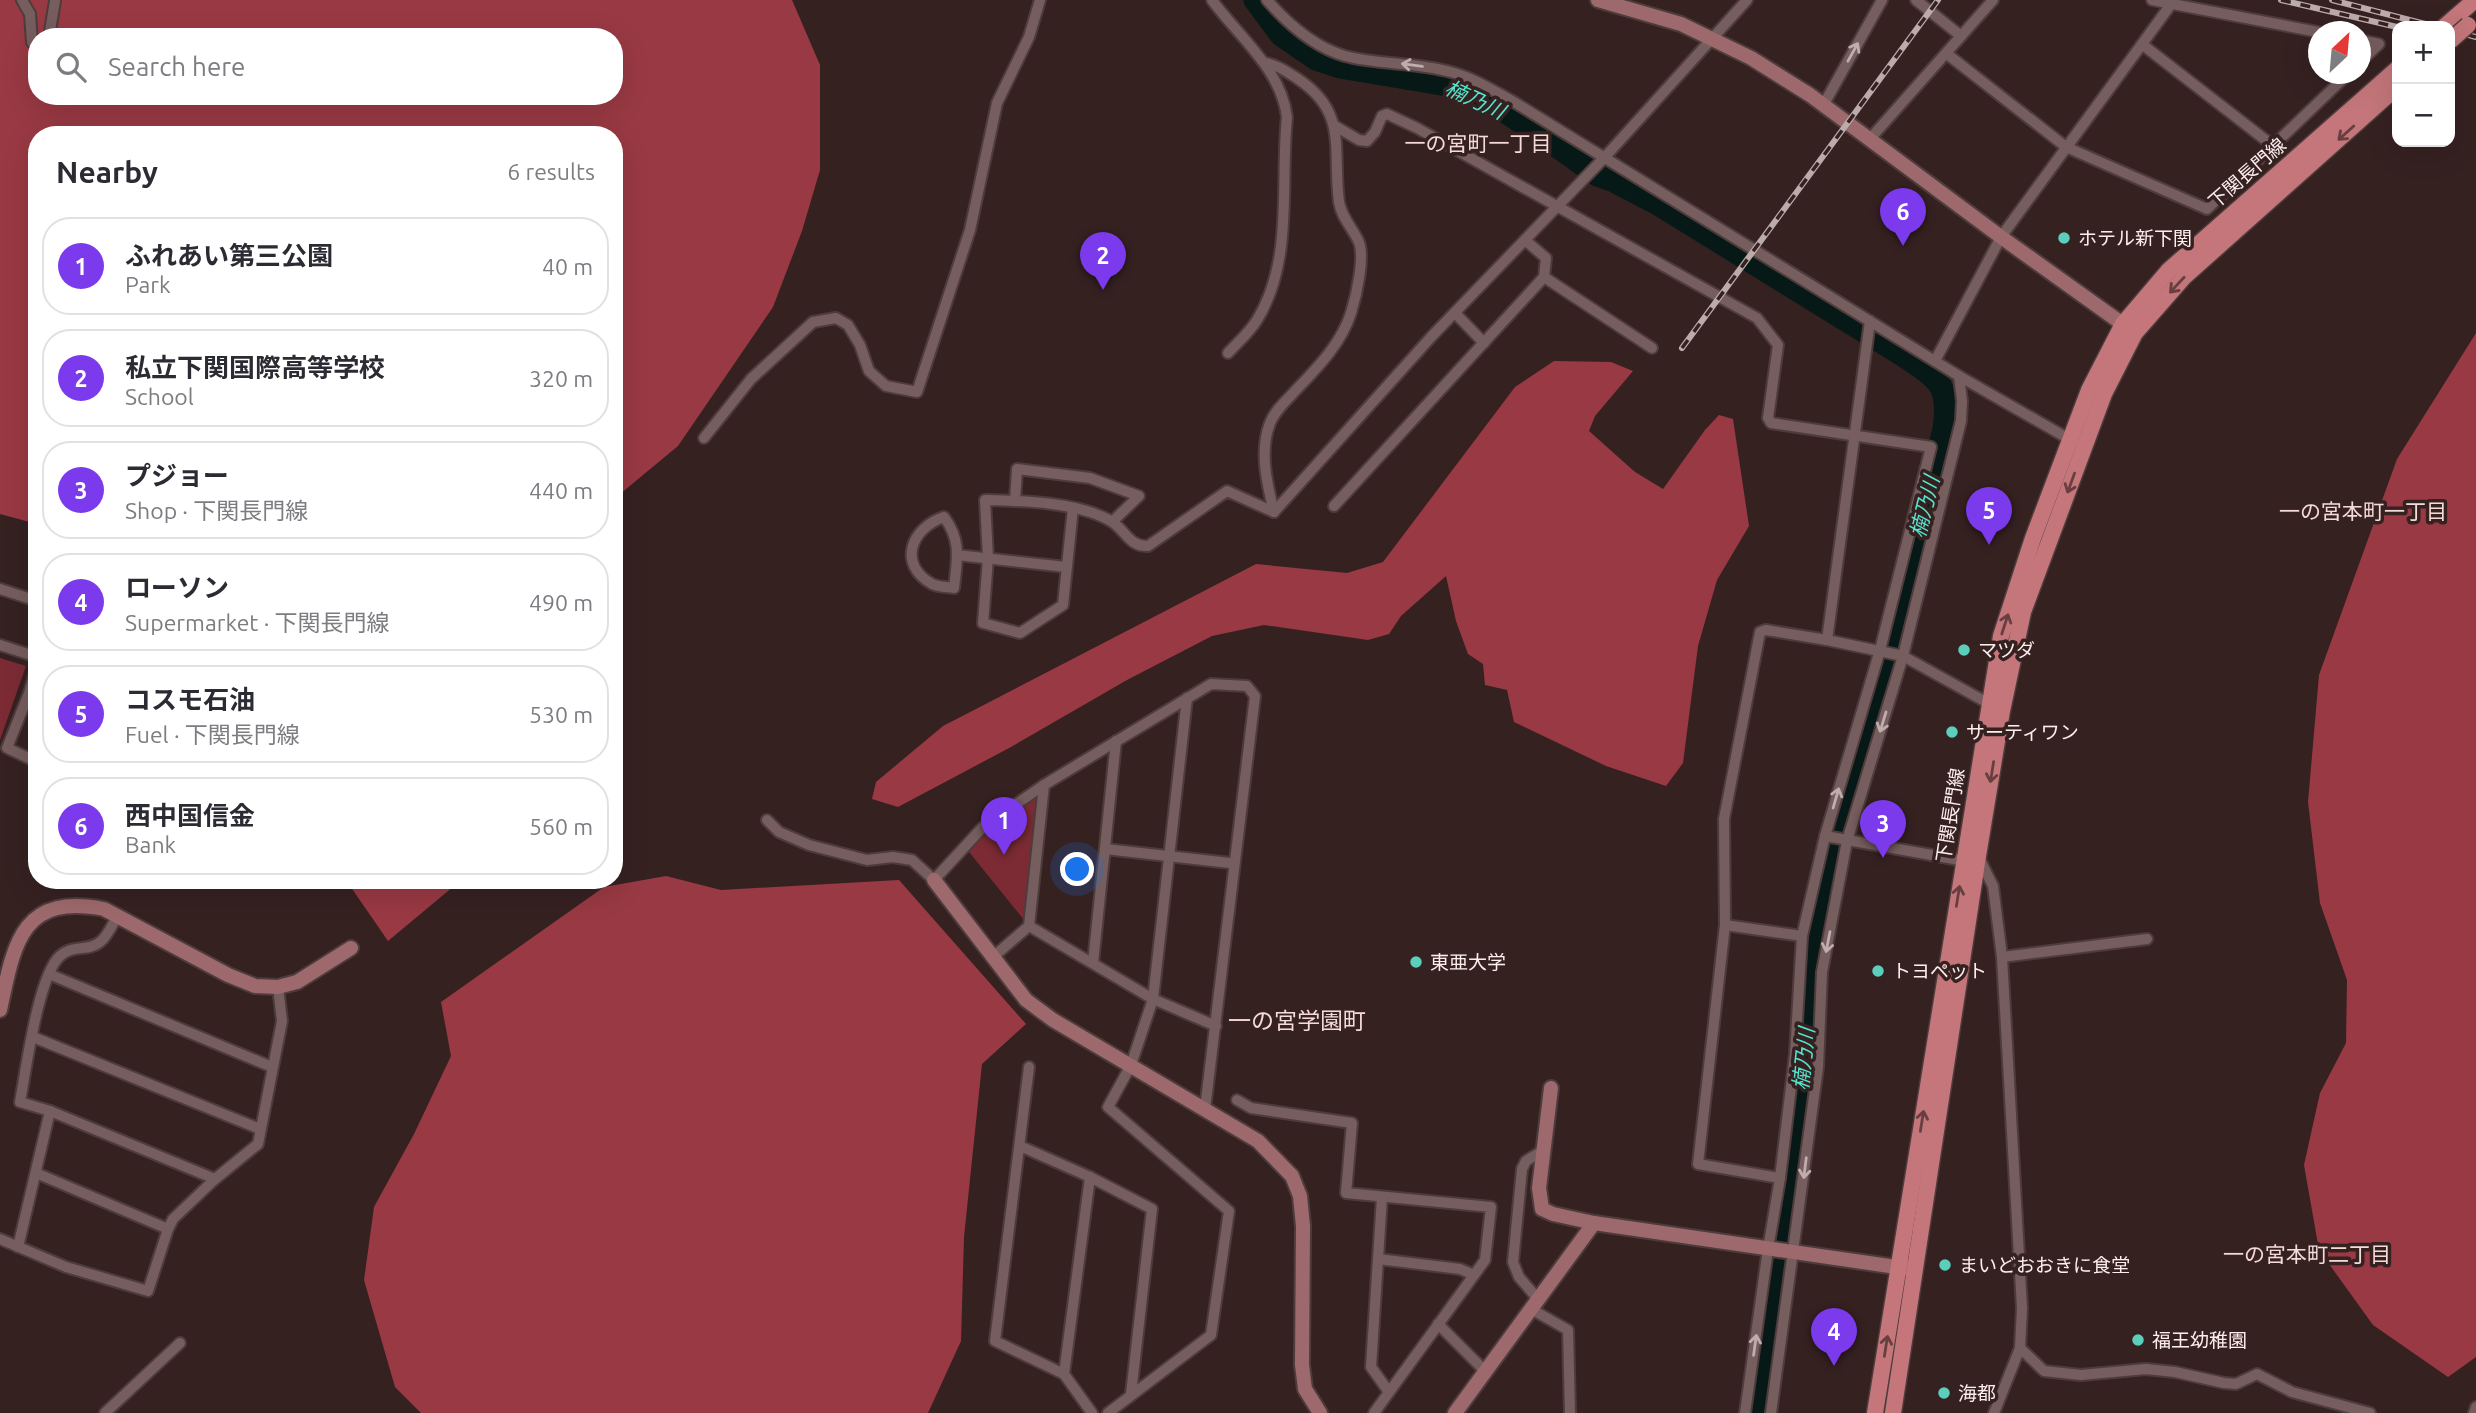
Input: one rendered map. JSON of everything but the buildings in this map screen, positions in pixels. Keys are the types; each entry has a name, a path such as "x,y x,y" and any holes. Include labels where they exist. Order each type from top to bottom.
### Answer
{"main road":[{"path":"2460,22 2475,0"},
{"name":"下関長門線","path":"1875,1413 1906,1268 1973,860 1995,707 2077,444 2104,394 2129,329 2169,270 2392,73"},
{"name":"下関長門線","path":"2129,329 2392,91"},
{"name":"下関長門線","path":"1893,1413 1906,1268"}],"street":[{"path":"22,0 30,14 31,28"},
{"path":"704,438 751,379 813,322 835,318 848,325 860,345 869,370 886,386 917,392 970,230 997,103 1029,37 1040,0"},
{"path":"1212,0 1265,63 1285,102 1287,117 1278,273 1257,320 1228,353"},
{"path":"1267,0 1300,32 1318,45 1344,55 1453,72 1514,102 1959,376 2077,444"},
{"path":"1598,0 1681,24 1751,58 1824,104 1869,140 2129,329"},
{"path":"1274,512 1335,442 1604,158 1747,0"},
{"path":"1824,104 1882,0"},
{"path":"1916,0 1961,36"},
{"path":"1869,140 1993,0"},
{"path":"2152,0 2308,30"},
{"path":"50,28 55,1"},
{"path":"1935,360 2001,237 2172,3"},
{"path":"2371,42 2379,44 2371,52"},
{"path":"2143,45 2272,145"},
{"path":"1947,54 2066,148 2207,209 2337,84"},
{"path":"1265,63 1276,65 1318,93 1335,126 1340,205 1360,243 1359,281 1339,340 1325,359 1276,411 1269,424 1265,452 1274,512"},
{"path":"1335,126 1367,141 1375,132 1382,116 1387,114 1557,205 1757,318 1778,345 1768,418 1771,423 1931,447 1880,650 1825,836 1802,936 1796,1055 1745,1413"},
{"path":"1334,506 1544,277 1546,258 1525,240"},
{"path":"1544,277 1652,348"},
{"path":"1455,313 1484,343"},
{"path":"1827,640 1870,321"},
{"path":"1771,1413 1818,1067 1822,972 1847,841 1903,656 1962,421 1959,376"},
{"path":"1015,501 1017,469 1090,478 1139,496 1113,521"},
{"path":"1073,508 1063,604 1020,633 983,623 988,558 985,500 1015,501 1073,508 1095,513 1113,521 1126,538 1139,547 1148,546 1227,491 1274,512"},
{"path":"944,517 954,530 957,555 954,588 933,585 916,571 911,554 918,534 934,520 944,517"},
{"path":"957,555 1066,567"},
{"path":"0,589 28,598"},
{"path":"1780,1178 1698,1164 1724,925 1724,819 1760,632 1766,630 1827,640 1903,656 1995,707"},
{"path":"0,645 28,654"},
{"path":"934,880 983,827 1044,785 1211,684 1247,686 1255,696 1205,1109"},
{"path":"1108,1413 1211,1335 1229,1211 1108,1107 1131,1065 1153,999 1187,698"},
{"path":"28,705 7,748 28,758"},
{"path":"1093,963 1116,741"},
{"path":"993,957 1029,926 1044,785"},
{"path":"767,820 779,832 795,841 867,860 893,857 912,860 934,880 1026,1000 1053,1020 1258,1141 1278,1159 1292,1176 1300,1196 1303,1226 1302,1365 1305,1389 1320,1413"},
{"path":"1825,836 1973,860 1993,886 2002,957 2022,1308 2020,1348 1994,1413"},
{"path":"1105,849 1230,863"},
{"path":"0,1010 23,930 48,910 62,907 90,906 118,915 242,982 255,986 278,987 297,982 351,948"},
{"path":"118,915 100,942 69,949 57,958 49,974 20,1102 50,1111 215,1179"},
{"path":"1724,925 1802,936"},
{"path":"1029,926 1153,999 1216,1026"},
{"path":"2002,957 2147,939"},
{"path":"49,974 272,1067"},
{"path":"0,1239 66,1267 148,1291 173,1219 257,1144 282,1021 278,987"},
{"path":"33,1037 260,1129"},
{"path":"1028,1066 995,1341 1064,1374 1092,1413"},
{"path":"1551,1088 1539,1188 1542,1209 1594,1223 1906,1268"},
{"path":"1237,1100 1251,1108 1352,1122 1346,1193 1491,1207 1485,1260 1374,1413"},
{"path":"18,1247 50,1111"},
{"path":"1020,1146 1090,1177 1152,1209 1130,1394"},
{"path":"1544,1150 1526,1161 1522,1170 1513,1262 1535,1304 1568,1330 1570,1413"},
{"path":"36,1173 168,1230"},
{"path":"1064,1374 1090,1177"},
{"path":"1382,1196 1371,1367 1389,1392"},
{"path":"1455,1413 1594,1223"},
{"path":"1378,1259 1460,1269 1474,1275"},
{"path":"1438,1324 1485,1371"},
{"path":"105,1413 180,1343"},
{"path":"2020,1348 2044,1371 2081,1375 2146,1370 2175,1372 2236,1384 2257,1374 2292,1392 2370,1413"},
{"path":"2474,1413 2476,1407"}],"shaded area":[{"path":"0,0 792,0 820,65 820,170 802,231 773,307 678,446 623,492 623,126 28,126 28,522 0,514"},
{"path":"2476,333 2476,1357 2448,1377 2373,1325 2319,1250 2304,1165 2320,1093 2346,1043 2347,980 2320,903 2308,802 2319,675 2397,459"},
{"path":"1554,361 1611,362 1633,371 1595,416 1589,431 1635,472 1663,489 1705,430 1719,415 1733,419 1749,526 1717,580 1698,646 1683,763 1666,786 1606,766 1514,722 1507,690 1485,685 1483,664 1468,654 1456,621 1446,576 1401,616 1389,634 1368,640 1264,625 1212,636 898,807 872,799 876,782 943,726 1256,564 1347,573 1383,562 1515,387"},
{"path":"0,658 26,666 0,740"},
{"path":"1044,785 1029,926 965,847"},
{"path":"666,876 721,890 899,880 1026,1024 982,1064 964,1237 961,1341 928,1413 421,1413 395,1387 364,1280 374,1207 414,1134 451,1056 441,1002 601,889 623,889 623,884"},
{"path":"352,889 450,889 388,941"}],"waterway":[{"name":"楠乃川","path":"1255,0 1281,35 1316,59 1340,67 1447,85 1472,93 1493,104 1597,175 1658,204 1904,356 1934,378 1943,392 1944,429 1892,644 1816,919 1807,993 1808,1037 1758,1413"}],"railway":[{"path":"1682,348 1938,0"},
{"path":"2281,0 2392,26"},
{"path":"2332,0 2414,21"},
{"path":"2455,31 2476,37"}],"place":[{"name":"ホテル新下関","path":"2064,238"},
{"name":"西中国信金","path":"1903,246"},
{"name":"私立下関国際高等学校","path":"1103,290"},
{"name":"コスモ石油","path":"1989,545"},
{"name":"マツダ","path":"1964,650"},
{"name":"サーティワン","path":"1952,732"},
{"name":"ふれあい第三公園","path":"1004,855"},
{"name":"プジョー","path":"1883,858"},
{"name":"東亜大学","path":"1416,962"},
{"name":"トヨペット","path":"1878,971"},
{"name":"まいどおおきに食堂","path":"1945,1265"},
{"name":"福王幼稚園","path":"2138,1340"},
{"name":"ローソン","path":"1834,1366"},
{"name":"海都","path":"1944,1393"}],"district":[{"name":"一の宮町一丁目","path":"1478,144"},
{"name":"一の宮本町一丁目","path":"2363,512"},
{"name":"一の宮学園町","path":"1297,1021"},
{"name":"一の宮本町二丁目","path":"2307,1255"}]}
